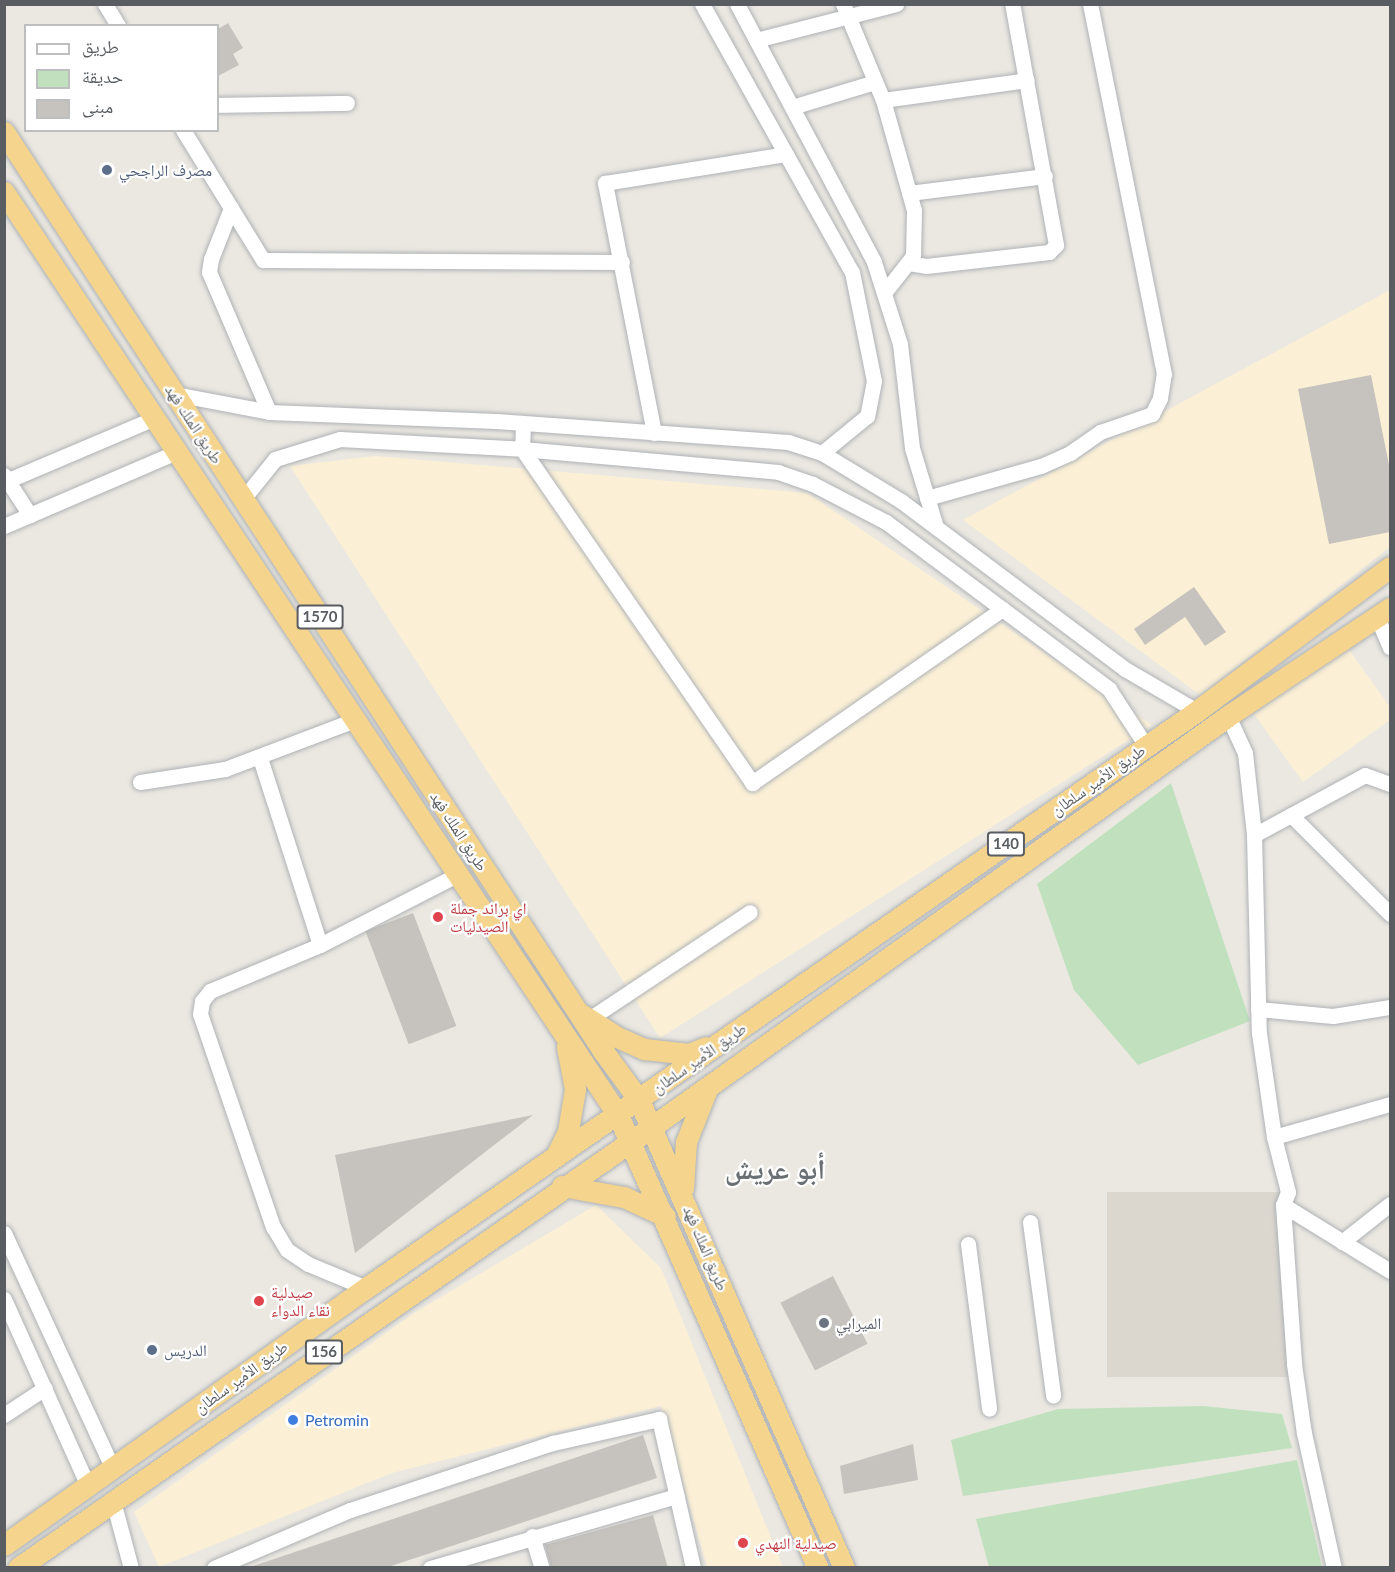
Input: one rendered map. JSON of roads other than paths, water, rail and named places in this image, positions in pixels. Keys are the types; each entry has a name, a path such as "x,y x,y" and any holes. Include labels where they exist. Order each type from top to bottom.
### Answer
{"highway":[{"name":"طريق الملك فهد","path":"4,132 639,1100 653,1126 844,1568"},
{"name":"طريق الملك فهد","path":"4,192 618,1115 631,1138 818,1568"},
{"name":"طريق الأمير سلطان","path":"4,1545 366,1288 555,1159 1197,711 1390,567"},
{"name":"طريق الأمير سلطان","path":"18,1568 562,1186 631,1138 653,1126 1228,716 1384,612"},
{"path":"583,1016 617,1037 666,1054 689,1054 724,1041"},
{"path":"555,1159 568,1131 575,1089 572,1059 559,1028"},
{"path":"684,1197 686,1142 709,1085"},
{"path":"562,1186 624,1197 665,1216"}],"street":[{"path":"105,4 117,24"},
{"path":"702,4 852,272 874,381 867,416 822,453"},
{"path":"737,4 874,262 900,344 912,448 936,527"},
{"path":"756,40 846,10 896,4"},
{"path":"908,263 926,266 1049,252 1056,246 1057,235 1012,4"},
{"path":"927,498 1041,466 1070,453 1100,432 1152,414 1160,398 1164,374 1090,4"},
{"path":"846,10 883,100 909,193 915,234 908,263 884,293"},
{"path":"883,100 1027,80"},
{"path":"792,107 875,82"},
{"path":"219,105 347,103"},
{"path":"184,132 262,260 621,262"},
{"path":"654,433 604,183 786,154"},
{"path":"909,193 1046,176"},
{"path":"231,208 211,258 211,279 269,412"},
{"path":"175,394 269,412 523,424 788,442 822,453 901,501 1125,669 1197,711"},
{"path":"30,515 6,479 155,418"},
{"path":"523,424 522,449 752,783 1002,609"},
{"path":"243,499 275,459 340,439 522,449 778,472 813,484 886,522 1109,689 1146,746"},
{"path":"4,526 177,452"},
{"path":"1384,612 1390,647"},
{"path":"1052,647 1068,627"},
{"path":"1228,716 1245,753 1254,835 1258,1009 1274,1137 1288,1192 1283,1205 1294,1364 1304,1433 1334,1568"},
{"path":"140,783 225,769 260,758 355,720"},
{"path":"260,758 320,945"},
{"path":"1254,835 1365,775 1390,784"},
{"path":"1291,815 1390,914"},
{"path":"366,1288 308,1264 287,1250 273,1227 200,1014 202,1001 210,991 320,945 457,875"},
{"path":"583,1016 750,912"},
{"path":"1258,1009 1333,1016 1390,1007"},
{"path":"1274,1137 1390,1104"},
{"path":"1342,1242 1390,1204"},
{"path":"1283,1205 1390,1271"},
{"path":"1030,1222 1053,1395"},
{"path":"4,1233 113,1469"},
{"path":"968,1244 989,1409"},
{"path":"4,1299 88,1486"},
{"path":"4,1415 45,1388"},
{"path":"214,1568 350,1510 553,1443 659,1419 693,1568"},
{"path":"430,1568 532,1536 677,1497"},
{"path":"113,1501 131,1568"},
{"path":"532,1536 542,1568"}],"place":[{"name":"مصرف الراجحي","path":"107,170"},
{"name":"اي براند جملة الصيدليات","path":"438,917"},
{"name":"صيدلية نقاء الدواء","path":"259,1301"},
{"name":"الميرابي","path":"824,1323"},
{"name":"الدريس","path":"152,1350"},
{"name":"Petromin","path":"293,1420"},
{"name":"صيدلية النهدي","path":"743,1543"}],"district":[{"name":"أبو عريش","path":"775,1168"}]}
